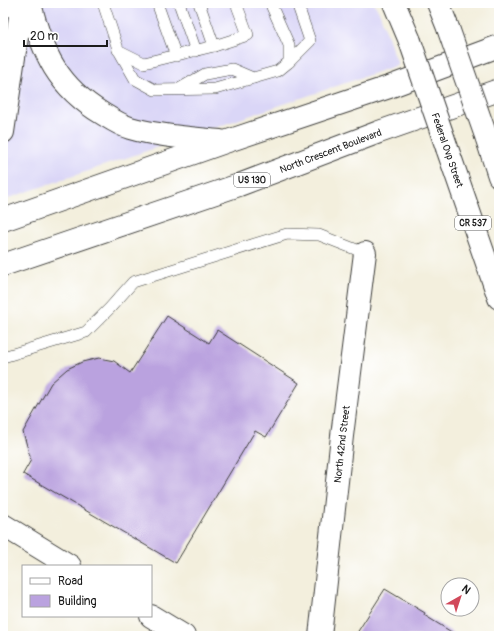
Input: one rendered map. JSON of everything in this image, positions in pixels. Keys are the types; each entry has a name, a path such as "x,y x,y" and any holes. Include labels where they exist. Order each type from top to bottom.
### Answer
{"main road":[{"name":"Federal Ovp Street","path":"394,3 410,41 499,298"},
{"path":"438,3 499,176"},
{"path":"3,132 19,7"},
{"path":"19,7 41,38 53,67 68,88 90,106 110,118 132,128 165,135 225,142"},
{"path":"3,220 225,142 389,87 499,46"},
{"name":"North Crescent Boulevard","path":"3,265 239,185 379,132 499,90"},
{"name":"North 42nd Street","path":"320,636 343,429 365,253"},
{"path":"3,525 68,565"},
{"path":"152,617 184,636"}],"lane":[{"path":"103,3 118,49 135,79 155,90 215,89 278,71 310,41 297,3"},
{"path":"157,3 176,56"},
{"path":"179,3 196,51"},
{"path":"199,3 214,46"},
{"path":"118,49 144,63 196,51 248,35 236,3"},
{"path":"272,7 289,45 289,62"},
{"path":"178,90 205,74 232,69 253,78"},
{"path":"3,357 86,332 133,282 287,234 319,235 365,253"}],"shaded area":[{"path":"3,3 374,3 380,14 398,65 3,200"}],"building":[{"path":"167,316 209,343 217,330 299,383 266,437 255,431 176,563 23,474 31,460 23,432 51,383 67,369 82,362 99,358 114,361 130,373"},
{"path":"385,589 425,613 424,615 458,636 355,636"}]}
